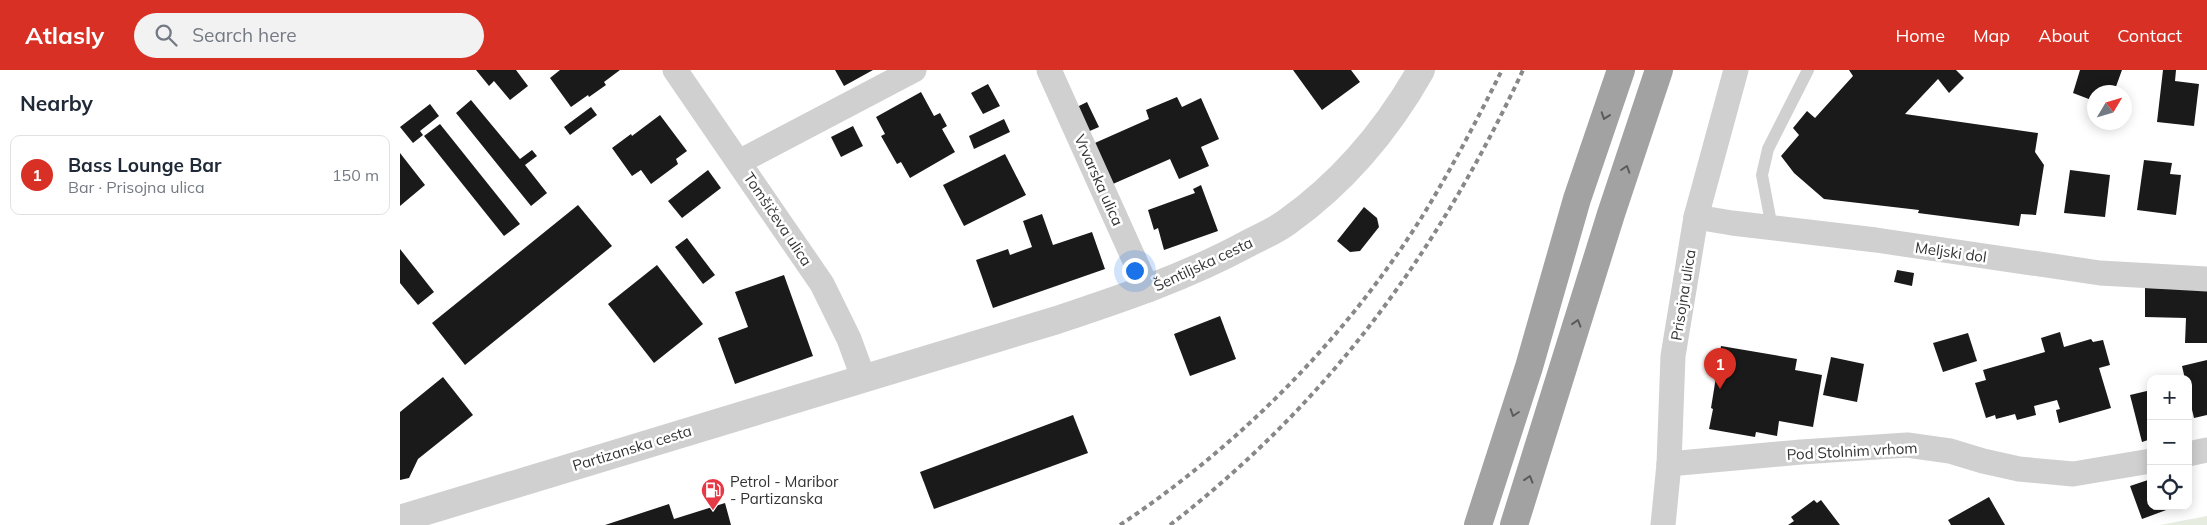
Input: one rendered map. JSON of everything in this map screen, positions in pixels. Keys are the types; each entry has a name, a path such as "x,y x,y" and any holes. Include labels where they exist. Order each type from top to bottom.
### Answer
{"highway":[{"path":"1478,525 1529,367 1577,199 1621,70"},
{"path":"1514,525 1611,214 1659,70"}],"street":[{"name":"Tomšičeva ulica","path":"675,70 822,284 849,339 863,377"},
{"path":"739,162 914,70"},
{"name":"Vrvarska ulica","path":"1049,70 1148,290"},
{"name":"Šentiljska cesta","path":"863,377 1057,320 1148,290 1214,262 1286,223 1358,160 1388,123 1421,70"},
{"name":"Prisojna ulica","path":"1663,525 1669,464 1673,356 1696,216 1736,70"},
{"name":"Meljski dol","path":"1696,216 2100,273 2207,279"},
{"name":"Partizanska cesta","path":"400,518 863,377"},
{"name":"Pod Stolnim vrhom","path":"1669,464 1800,452 1907,445 1950,451 2019,469 2073,474 2147,463"},
{"path":"2192,453 2207,450"}],"lane":[{"path":"1772,228 1762,175 1768,149 1808,70"}],"shaded area":[{"path":"2207,516 2207,525 2160,525"}],"building":[{"path":"476,70 516,70 528,86 510,100 494,81 489,86"},
{"path":"560,70 620,70 604,82 606,85 571,107 550,78"},
{"path":"835,70 873,70 844,86"},
{"path":"1293,70 1351,70 1360,82 1322,110"},
{"path":"1849,70 1956,70 1964,78 1949,93 1938,79 1905,114 2038,133 2035,152 2044,165 2036,215 2021,214 2019,226 1918,213 1919,210 1824,199 1794,173 1781,156 1799,135 1793,128 1807,111 1815,118 1853,76"},
{"path":"2080,70 2122,70 2117,85 2087,85 2087,98 2073,93"},
{"path":"2163,70 2176,70 2175,81 2199,84 2194,126 2157,122"},
{"path":"988,84 1000,106 983,114 971,93"},
{"path":"921,92 934,116 940,113 947,126 942,129 955,152 910,178 901,162 897,164 881,136 885,134 876,117"},
{"path":"1177,97 1182,107 1201,98 1219,139 1201,147 1209,166 1179,179 1170,159 1106,187 1088,146 1149,119 1146,110"},
{"path":"471,100 520,159 532,150 537,156 525,165 547,193 531,206 456,113"},
{"path":"1087,102 1099,127 1085,133 1075,108"},
{"path":"430,104 439,116 420,131 423,135 413,143 400,127"},
{"path":"591,107 597,115 570,135 564,127"},
{"path":"660,115 687,151 676,159 678,164 651,184 641,170 632,176 612,148"},
{"path":"1004,119 1010,132 974,149 969,136"},
{"path":"440,124 520,224 504,236 424,136"},
{"path":"853,126 863,146 841,157 831,137"},
{"path":"400,153 425,185 400,206"},
{"path":"1005,154 1026,195 964,226 943,185"},
{"path":"2144,160 2172,163 2170,174 2181,175 2176,215 2137,210"},
{"path":"708,170 721,188 682,218 668,201"},
{"path":"2070,170 2110,175 2105,217 2064,213"},
{"path":"1201,185 1218,231 1164,250 1158,228 1154,230 1148,210 1195,193 1193,189"},
{"path":"578,205 612,246 465,365 432,323"},
{"path":"1364,207 1377,218 1379,227 1360,251 1350,252 1337,241"},
{"path":"1042,214 1053,245 1092,232 1105,269 993,308 976,260 1008,249 1010,255 1032,247 1023,221"},
{"path":"687,238 715,275 703,284 675,247"},
{"path":"400,249 434,292 418,305 400,283"},
{"path":"657,265 703,324 654,363 608,304"},
{"path":"1897,270 1914,273 1912,286 1894,282"},
{"path":"784,275 813,356 735,384 718,338 748,327 735,292"},
{"path":"2145,288 2207,289 2207,343 2185,343 2186,318 2145,317"},
{"path":"1220,316 1236,359 1190,376 1174,334"},
{"path":"2060,332 2064,347 2091,339 2093,342 2103,340 2110,365 2099,368 2111,408 2059,423 2056,410 2060,409 2057,400 2034,406 2036,415 2017,420 2015,414 1996,419 1995,415 1986,418 1975,383 1986,380 1983,370 2045,352 2041,338"},
{"path":"1968,333 1977,361 1943,372 1933,343"},
{"path":"1721,346 1797,359 1795,370 1822,375 1813,427 1779,421 1777,436 1756,432 1755,437 1709,429"},
{"path":"1831,357 1864,364 1857,402 1823,395"},
{"path":"2207,360 2207,415 2194,418 2192,410 2192,375 2184,375 2182,366"},
{"path":"443,377 473,415 418,459 409,478 400,480 400,412"},
{"path":"2147,391 2147,440 2142,442 2130,395"},
{"path":"1073,415 1088,453 934,509 920,472"},
{"path":"2147,480 2147,510 2166,510 2142,519 2130,486"},
{"path":"1989,497 2005,525 1951,525 1948,520"},
{"path":"1814,500 1817,503 1821,500 1840,525 1788,525 1794,521 1791,517"},
{"path":"725,503 731,525 605,525 669,504 674,519"}],"railway":[{"path":"1120,525 1165,493 1251,422 1329,341 1365,298 1398,253 1428,207 1502,70"},
{"path":"1170,525 1228,477 1281,427 1330,375 1375,319 1416,261 1454,200 1490,137 1523,70"}],"place":[{"name":"Bass Lounge Bar","path":"1720,389"},
{"name":"Petrol - Maribor - Partizanska","path":"713,511"}]}
